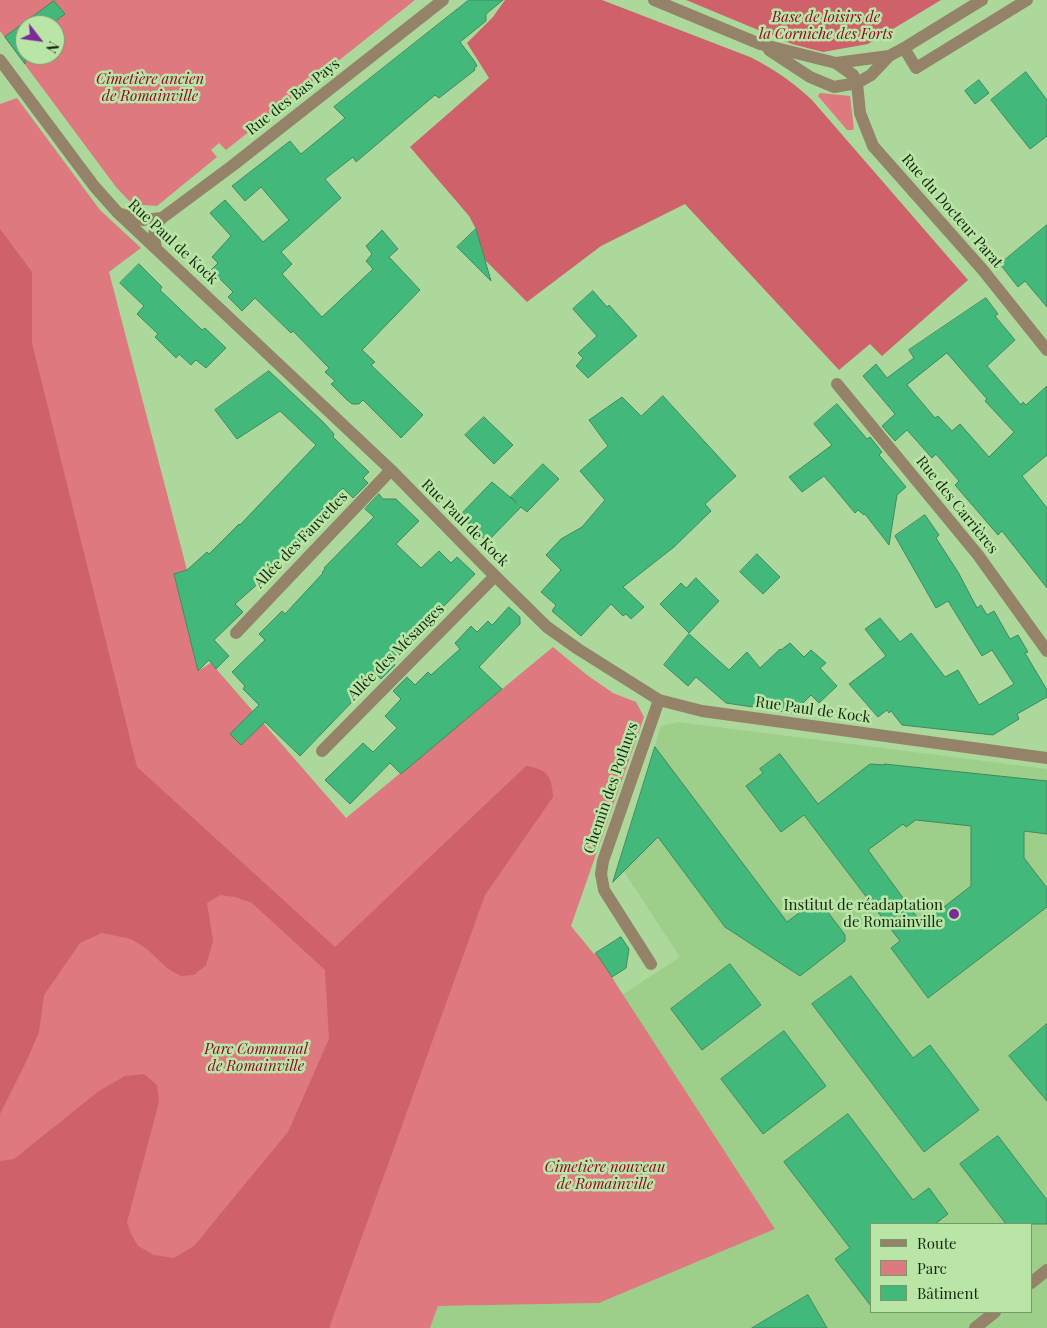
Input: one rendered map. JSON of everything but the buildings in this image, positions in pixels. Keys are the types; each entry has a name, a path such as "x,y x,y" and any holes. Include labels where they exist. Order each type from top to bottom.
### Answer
{"street":[{"name":"Rue des Bas Pays","path":"162,218 232,166 443,0"},
{"path":"654,0 760,44 836,62 888,56 982,0"},
{"path":"904,48 916,68 1027,0"},
{"path":"760,44 810,78 834,87 856,83 871,75 888,56"},
{"name":"Rue Paul de Kock","path":"0,60 94,186 118,213 390,470 547,627 578,649 659,700 702,711 1047,758"},
{"path":"836,62 853,75 856,83"},
{"name":"Rue du Docteur Parat","path":"856,83 860,113 873,146 982,269 1047,350"},
{"path":"118,213 143,220 162,218"},
{"path":"156,248 153,234 156,224 162,218"},
{"name":"Rue des Carrières","path":"837,384 978,555 1047,651"},
{"name":"Allée des Fauvettes","path":"236,633 390,470"},
{"name":"Allée des Mésanges","path":"322,751 495,576"},
{"name":"Chemin des Pothuys","path":"651,964 604,890 601,874 603,861 659,700"},
{"path":"1032,1282 1047,1270"},
{"path":"975,1328 994,1313"}],"shaded area":[{"path":"678,722 1047,769 1047,1328 430,1328 438,1306 599,1303 775,1229 622,995 680,957 619,864 661,726"}],"green space":[{"name":"Cimetière ancien de Romainville","path":"0,0 415,0 226,150 219,143 211,150 217,157 157,206 132,204 116,187 25,65 65,65 65,15 15,15 15,51 0,31"},
{"path":"505,0 602,0 750,57 767,66 812,100 968,280 882,356 870,344 839,370 685,204 601,246 527,302 485,260 476,229 469,216 410,147 489,78 467,43 493,17"},
{"name":"Base de loisirs de la Corniche des Forts","path":"686,0 941,0 868,44 823,52 792,44"},
{"path":"820,93 850,96 854,129 847,130 818,96"},
{"name":"Parc Communal de Romainville","path":"17,98 100,210 141,248 109,272 187,570 174,574 198,671 211,663 346,818 553,647 587,675 613,693 636,702 644,717 571,926 594,954 621,937 629,949 626,968 612,977 775,1229 599,1303 438,1306 430,1328 0,1328 0,104"},
{"path":"0,229 32,272 32,343 137,767 335,947 526,766 539,769 550,779 553,797 485,895 329,1328 0,1328 0,1161 14,1159 99,1091 125,1076 144,1074 157,1085 159,1102 127,1222 138,1246 154,1255 174,1258 194,1246 288,1132 329,1039 325,970 252,903 235,897 220,895 207,903 213,941 206,965 194,975 181,976 168,969 147,949 131,939 102,933 80,943 44,995 39,1032 0,1114"}],"place":[{"name":"Institut de réadaptation de Romainville","path":"954,914"}],"park label":[{"name":"Cimetière nouveau de Romainville","path":"605,1176"}]}
